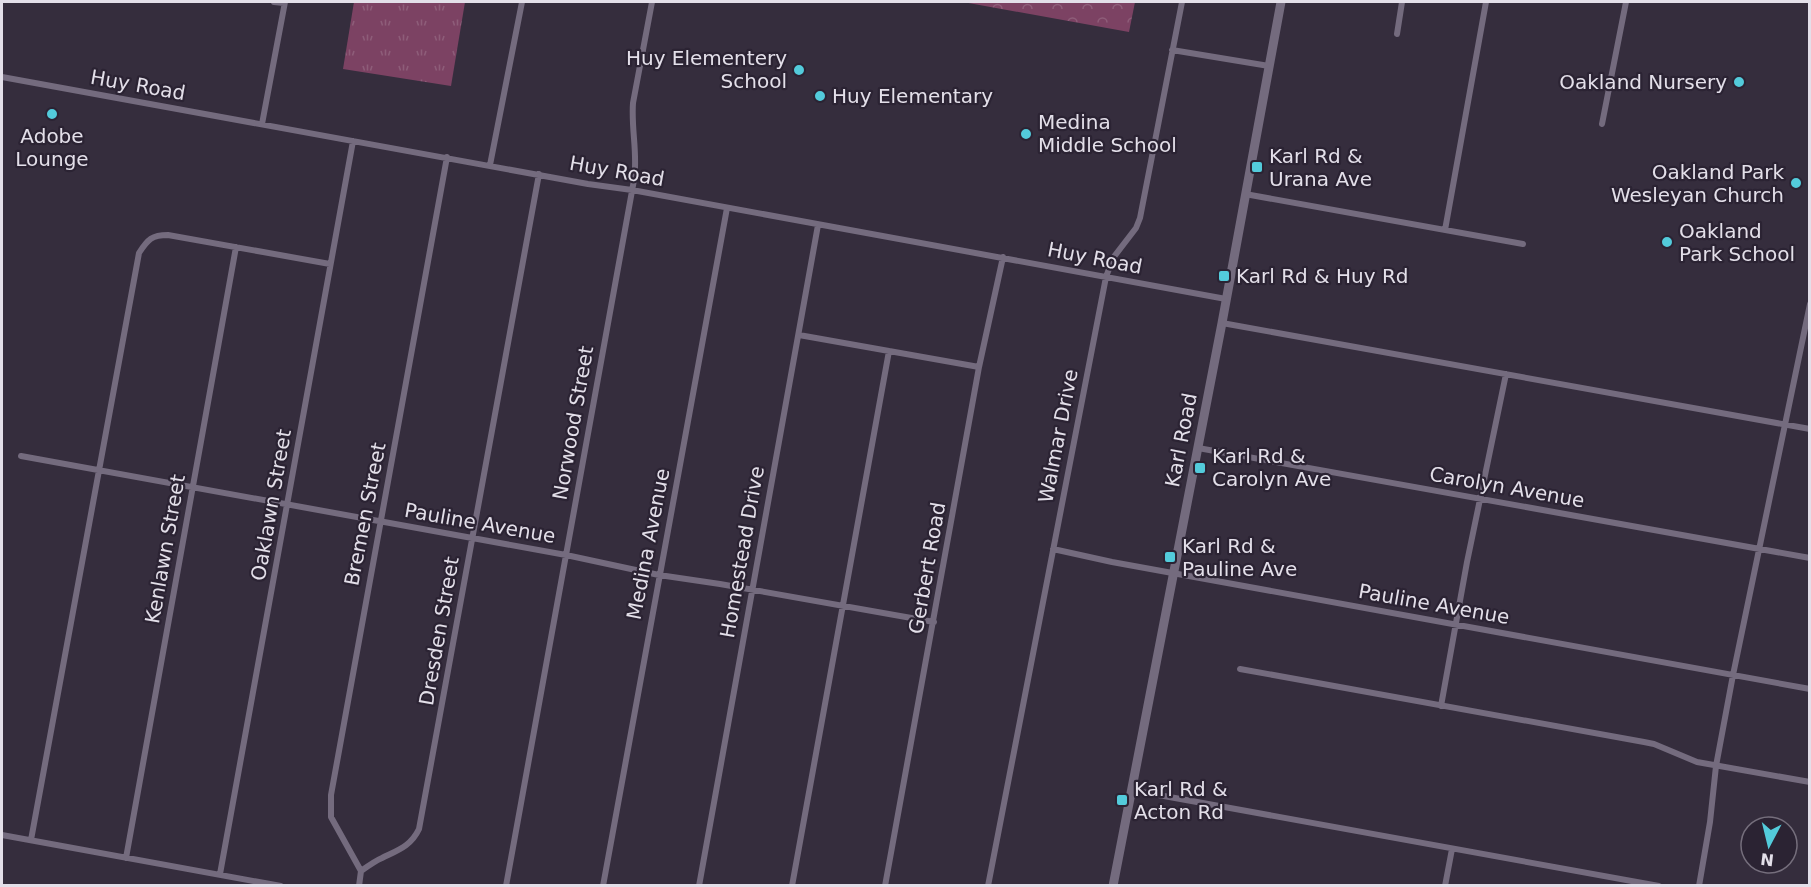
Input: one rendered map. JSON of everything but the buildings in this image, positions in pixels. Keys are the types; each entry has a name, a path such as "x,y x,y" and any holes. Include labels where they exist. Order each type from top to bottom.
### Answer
{"main road":[{"name":"Karl Road","path":"1113,885 1222,323 1281,2"}],"street":[{"path":"262,124 284,2 274,2"},
{"path":"490,165 522,2"},
{"name":"Norwood Street","path":"506,885 636,167 633,103 652,2"},
{"name":"Walmar Drive","path":"988,885 1106,277 1113,258 1136,228 1140,218 1182,2"},
{"path":"1397,34 1402,2"},
{"path":"1444,230 1486,2"},
{"path":"1602,124 1626,2"},
{"path":"1172,50 1269,66"},
{"name":"Huy Road","path":"2,77 1226,299"},
{"name":"Oaklawn Street","path":"220,874 353,141"},
{"name":"Bremen Street","path":"361,871 331,817 331,795 447,157"},
{"name":"Dresden Street","path":"361,871 408,845 415,838 419,829 539,174"},
{"path":"1245,194 1524,244"},
{"name":"Medina Avenue","path":"603,885 727,208"},
{"name":"Homestead Drive","path":"699,885 818,225"},
{"path":"31,840 139,253 147,241 157,235 168,235 330,264"},
{"name":"Kenlawn Street","path":"126,858 237,247"},
{"name":"Gerbert Road","path":"885,885 980,367 1003,258"},
{"path":"1699,885 1710,822 1716,766 1733,675 1809,304"},
{"path":"1222,323 1809,429"},
{"path":"799,335 980,367"},
{"path":"792,885 889,351"},
{"path":"1441,706 1479,499 1506,374"},
{"name":"Carolyn Avenue","path":"1198,448 1809,558"},
{"name":"Pauline Avenue","path":"21,456 566,555 659,575 933,622"},
{"name":"Pauline Avenue","path":"1053,549 1088,558 1809,689"},
{"path":"1240,669 1644,742 1688,759 1716,766 1809,782"},
{"path":"1131,790 1659,885"},
{"path":"2,835 281,885"},
{"path":"1445,885 1452,849"},
{"path":"359,885 361,871"}],"green space":[{"path":"354,2 465,2 451,86 343,69"},
{"path":"963,2 1135,2 1129,32"}],"place":[{"name":"Huy Elementery School","path":"799,70"},
{"name":"Oakland Nursery","path":"1739,82"},
{"name":"Huy Elementary","path":"820,96"},
{"name":"Adobe Lounge","path":"52,114"},
{"name":"Medina Middle School","path":"1026,134"},
{"name":"Karl Rd & Urana Ave","path":"1257,167"},
{"name":"Oakland Park Wesleyan Church","path":"1796,183"},
{"name":"Oakland Park School","path":"1667,242"},
{"name":"Karl Rd & Huy Rd","path":"1224,276"},
{"name":"Karl Rd & Carolyn Ave","path":"1200,468"},
{"name":"Karl Rd & Pauline Ave","path":"1170,557"},
{"name":"Karl Rd & Acton Rd","path":"1122,800"}]}
